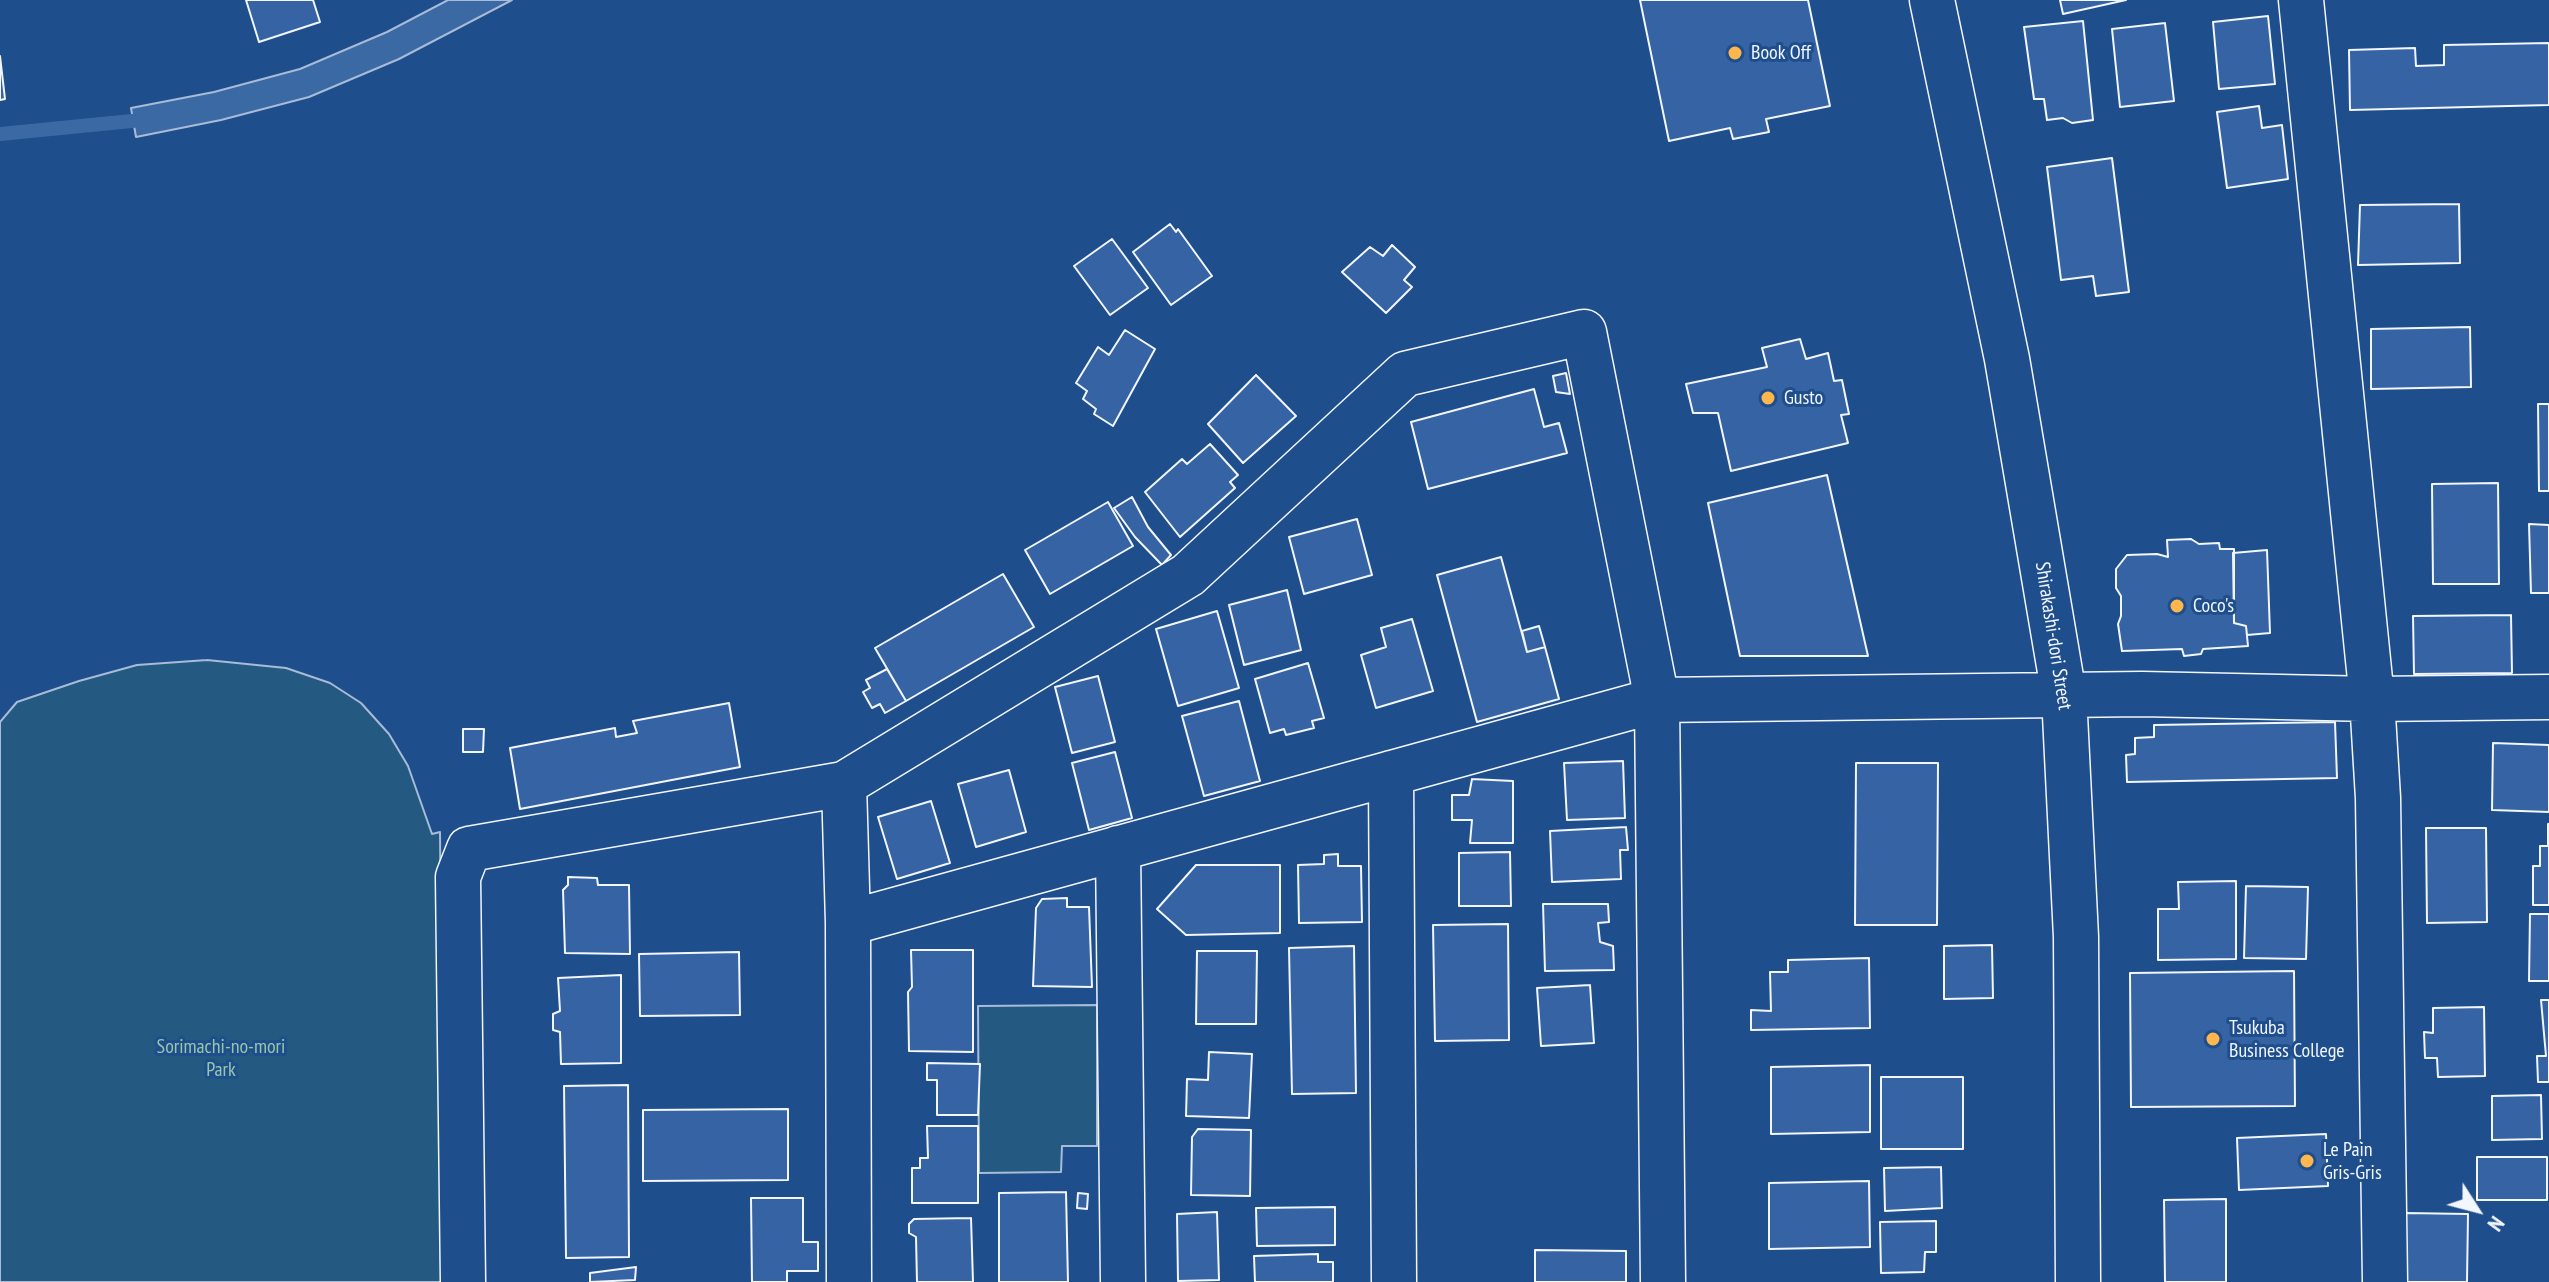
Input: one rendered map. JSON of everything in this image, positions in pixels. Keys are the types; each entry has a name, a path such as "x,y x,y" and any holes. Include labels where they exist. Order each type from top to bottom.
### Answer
{"street":[{"name":"Shirakashi-dori Street","path":"1932,0 2007,359 2064,695 2076,937 2078,1282"},
{"path":"2301,0 2372,699 2378,798 2385,1282"},
{"path":"463,1282 458,877 469,849 844,784 1188,575 1405,374 1584,332 1657,700 1663,1282"},
{"path":"848,923 1657,700 2064,695 2372,699 2549,697"},
{"path":"1391,773 1394,1282"},
{"path":"844,784 848,923 849,1282"},
{"path":"1118,848 1123,1282"}],"green space":[{"name":"Sorimachi-no-mori Park","path":"207,660 286,668 330,683 361,703 389,734 408,766 432,834 440,832 444,1282 0,1282 0,722 17,702 79,681 137,665"},
{"path":"1097,1005 1097,1146 1062,1146 1061,1172 979,1173 978,1006"}],"shaded area":[{"path":"448,0 512,0 399,59 309,97 221,120 136,137 131,108 214,92 300,69 387,32"}],"building":[{"path":"246,0 313,0 320,22 259,42"},
{"name":"Book Off","path":"1640,0 1808,0 1830,106 1766,119 1769,132 1733,139 1730,128 1669,141"},
{"path":"2060,0 2126,0 2063,14"},
{"path":"2268,16 2275,84 2219,89 2213,22"},
{"path":"2083,21 2093,120 2072,123 2063,118 2047,120 2044,99 2034,99 2024,27"},
{"path":"2165,23 2174,101 2120,107 2112,29"},
{"path":"2549,43 2549,105 2350,110 2349,50 2415,48 2416,66 2444,65 2444,45"},
{"path":"0,56 5,99 0,100"},
{"path":"2259,106 2262,128 2282,125 2288,179 2227,188 2217,112"},
{"path":"2112,158 2129,292 2096,296 2093,276 2061,280 2047,167"},
{"path":"2459,204 2460,263 2358,265 2360,205"},
{"path":"1170,224 1176,232 1178,229 1212,276 1171,305 1133,252"},
{"path":"1112,239 1148,288 1110,315 1074,266"},
{"path":"1392,245 1415,267 1404,280 1412,287 1386,313 1342,272 1370,247 1383,256"},
{"path":"2470,327 2471,387 2371,389 2371,329"},
{"path":"1125,330 1155,349 1113,426 1094,414 1096,409 1083,399 1087,391 1076,383 1098,347 1109,355"},
{"name":"Gusto","path":"1800,339 1806,359 1828,353 1834,381 1842,380 1849,414 1841,415 1848,443 1731,471 1718,413 1693,413 1686,384 1767,367 1762,348"},
{"path":"1566,373 1570,394 1556,392 1553,376"},
{"path":"1256,375 1296,416 1243,463 1208,424"},
{"path":"1534,389 1544,427 1559,423 1567,453 1428,489 1411,422"},
{"path":"2538,404 2549,404 2549,491 2539,491"},
{"path":"1210,444 1238,475 1230,482 1235,488 1180,537 1145,492 1182,459 1187,464"},
{"path":"1827,475 1868,656 1740,656 1708,503"},
{"path":"2498,483 2499,584 2433,584 2432,484"},
{"path":"1132,497 1148,527 1171,555 1162,565 1135,537 1114,508"},
{"path":"1108,502 1133,546 1050,594 1025,550"},
{"path":"1357,519 1372,575 1304,594 1289,537"},
{"path":"2529,524 2549,525 2549,593 2531,593"},
{"name":"Coco's","path":"2191,539 2199,544 2219,543 2220,549 2234,549 2234,623 2246,626 2248,646 2203,649 2201,654 2184,656 2182,649 2122,651 2118,624 2121,596 2116,588 2116,569 2127,555 2157,554 2168,557 2167,540"},
{"path":"2267,550 2270,633 2247,635 2246,626 2234,623 2233,553"},
{"path":"1501,557 1527,652 1545,647 1559,699 1477,722 1437,575"},
{"path":"1003,574 1034,627 906,701 875,648"},
{"path":"1287,590 1301,650 1244,665 1229,605"},
{"path":"1217,611 1239,688 1178,706 1156,629"},
{"path":"2511,615 2512,673 2414,674 2413,616"},
{"path":"1412,619 1433,691 1376,708 1361,655 1386,647 1381,628"},
{"path":"1539,626 1545,647 1527,652 1522,631"},
{"path":"1308,663 1324,718 1312,721 1314,728 1286,735 1284,729 1270,733 1255,679"},
{"path":"887,669 906,701 885,713 880,704 872,708 863,692 870,688 866,680"},
{"path":"1098,676 1115,742 1072,753 1055,687"},
{"path":"1239,701 1260,781 1204,796 1182,716"},
{"path":"729,703 740,767 520,809 510,748 615,728 616,737 637,733 633,721"},
{"path":"2335,722 2337,778 2127,782 2126,755 2135,754 2135,738 2154,737 2154,725"},
{"path":"463,729 484,729 483,752 463,752"},
{"path":"2493,743 2549,745 2549,812 2492,810"},
{"path":"1115,752 1132,818 1089,830 1072,763"},
{"path":"1623,761 1625,818 1567,820 1564,763"},
{"path":"1856,763 1938,763 1937,925 1855,925"},
{"path":"1009,770 1026,832 976,847 958,784"},
{"path":"1472,779 1513,781 1513,843 1470,843 1472,820 1452,820 1452,795 1469,795"},
{"path":"931,801 950,863 897,879 878,817"},
{"path":"2548,824 2549,905 2533,905 2533,866 2540,866 2540,846 2548,846"},
{"path":"1626,827 1628,850 1620,850 1621,879 1552,882 1550,831"},
{"path":"2426,828 2486,828 2487,922 2427,923"},
{"path":"1510,852 1511,906 1459,906 1459,853"},
{"path":"1338,854 1338,866 1361,866 1362,922 1299,923 1298,865 1324,864 1324,855"},
{"path":"1196,865 1280,865 1280,933 1186,935 1157,909"},
{"path":"568,877 597,878 598,885 629,885 630,954 565,953 563,890 568,885"},
{"path":"2236,881 2236,959 2158,960 2158,909 2179,909 2178,882"},
{"path":"2246,886 2308,887 2306,959 2244,958"},
{"path":"1067,898 1067,907 1089,907 1092,987 1033,986 1036,908 1042,899"},
{"path":"1543,904 1608,904 1609,922 1598,923 1600,942 1613,946 1614,970 1545,971"},
{"path":"2530,914 2549,914 2549,981 2529,981"},
{"path":"1508,924 1509,1040 1435,1041 1433,925"},
{"path":"1992,945 1993,998 1944,999 1944,946"},
{"path":"1354,946 1356,1093 1292,1094 1289,948"},
{"path":"911,950 973,950 973,1052 909,1051"},
{"path":"1197,951 1257,951 1256,1024 1196,1024"},
{"path":"739,952 740,1015 640,1016 639,954"},
{"path":"1869,958 1870,1028 1751,1030 1751,1010 1771,1011 1770,972 1788,972 1788,960"},
{"name":"Tsukuba Business College","path":"2294,971 2295,1106 2131,1107 2130,973"},
{"path":"621,975 621,1063 561,1064 560,1032 553,1030 553,1014 560,1011 558,978"},
{"path":"1590,985 1594,1043 1541,1046 1537,988"},
{"path":"2541,1000 2549,1000 2549,1082 2538,1082 2537,1056 2546,1056"},
{"path":"2484,1007 2485,1076 2438,1077 2437,1058 2425,1058 2424,1032 2433,1033 2433,1008"},
{"path":"1209,1052 1252,1054 1249,1118 1186,1116 1187,1079 1208,1080"},
{"path":"927,1063 980,1064 978,1115 937,1115 937,1080 927,1080"},
{"path":"1870,1065 1870,1132 1771,1134 1771,1067"},
{"path":"1881,1077 1963,1077 1963,1149 1881,1149"},
{"path":"628,1085 629,1257 566,1258 564,1086"},
{"path":"2541,1095 2542,1139 2492,1140 2492,1096"},
{"path":"788,1109 788,1180 643,1181 643,1110"},
{"path":"927,1126 978,1126 978,1203 912,1203 912,1168 920,1168 920,1158 928,1158"},
{"path":"1198,1129 1251,1130 1250,1196 1191,1195 1192,1137"},
{"path":"2326,1134 2328,1186 2239,1190 2237,1138"},
{"path":"2477,1157 2547,1157 2547,1200 2477,1200"},
{"path":"1941,1167 1942,1208 1885,1211 1884,1168"},
{"path":"1869,1181 1870,1247 1769,1249 1769,1183"},
{"path":"1066,1192 1068,1282 999,1282 999,1193"},
{"path":"1078,1193 1088,1194 1087,1209 1077,1208"},
{"path":"751,1198 803,1198 803,1242 818,1242 818,1271 787,1271 787,1282 752,1282"},
{"path":"2226,1199 2226,1282 2165,1282 2164,1200"},
{"path":"1335,1207 1335,1245 1257,1246 1256,1208"},
{"path":"1217,1212 1219,1280 1178,1281 1177,1214"},
{"path":"2406,1213 2468,1214 2467,1282 2405,1282"},
{"path":"971,1218 973,1282 917,1282 916,1237 909,1233 909,1224 914,1219"},
{"path":"1936,1221 1936,1252 1925,1252 1924,1272 1881,1273 1880,1222"},
{"path":"1535,1250 1626,1251 1626,1282 1535,1282"},
{"path":"1318,1254 1318,1262 1333,1262 1333,1282 1255,1282 1254,1256"},
{"path":"636,1267 635,1280 590,1282 590,1273"}],"waterway":[{"path":"0,134 152,119"}],"place":[{"name":"Book Off","path":"1735,53"},
{"name":"Gusto","path":"1768,398"},
{"name":"Coco's","path":"2177,606"},
{"name":"Tsukuba Business College","path":"2213,1039"},
{"name":"Le Pain Gris-Gris","path":"2307,1161"}]}
